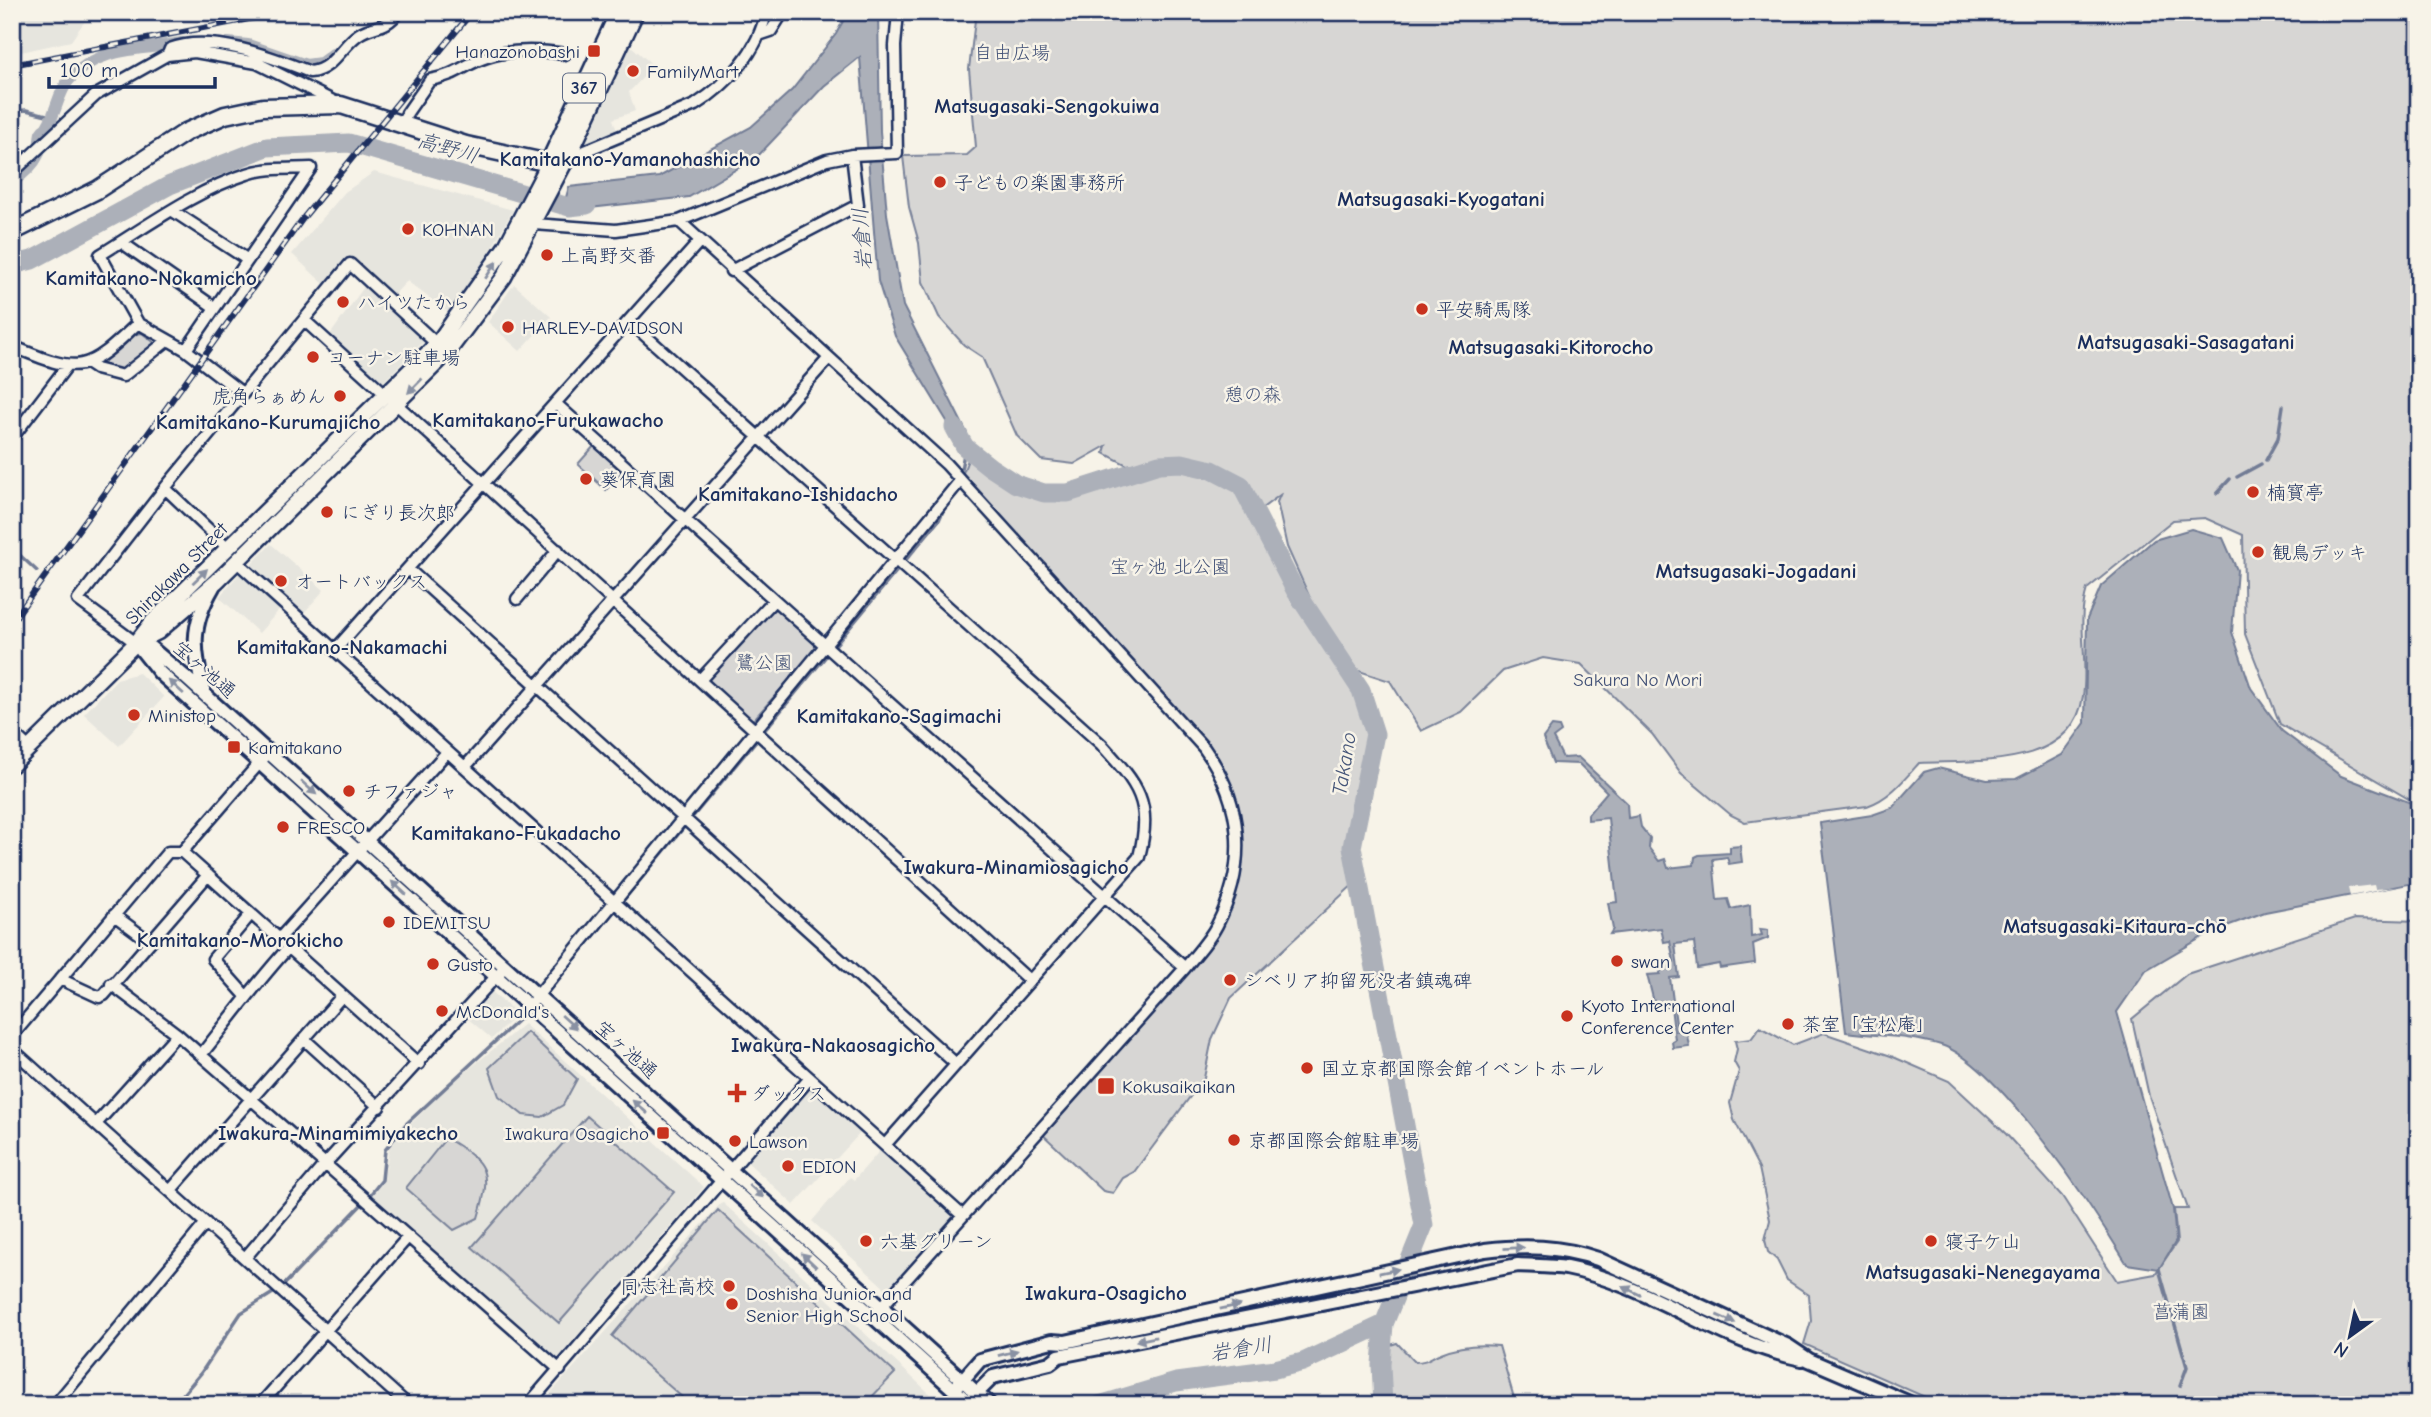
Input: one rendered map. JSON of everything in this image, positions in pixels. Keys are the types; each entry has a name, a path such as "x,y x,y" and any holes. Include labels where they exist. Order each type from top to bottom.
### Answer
{"highway":[{"name":"Shirakawa Street","path":"555,166 619,12"},
{"name":"Shirakawa Street","path":"555,166 635,12"},
{"path":"12,232 97,190 186,132 225,116 263,107 341,105 466,145 555,166"}],"main road":[{"name":"Shirakawa Street","path":"136,643 153,621 233,555 442,349 504,277 555,166"},
{"name":"Shirakawa Street","path":"136,643 158,632 217,581 233,555"},
{"path":"12,765 136,643"}],"street":[{"path":"167,55 170,49 195,43 265,54 310,72 317,71 336,58 357,35 381,28 398,12"},
{"path":"555,166 695,105 724,84 762,34 766,12"},
{"path":"762,34 771,30 783,12"},
{"path":"533,216 616,230 679,221 827,160 852,155 897,153 895,46 898,12"},
{"path":"12,173 96,95 167,55 195,51 257,63 341,105"},
{"path":"404,124 407,113 430,80 460,73 486,57 512,52 565,54"},
{"path":"731,271 858,205 852,155"},
{"path":"186,350 311,169 272,169 246,174 173,211 100,255 138,323 186,350 242,393"},
{"path":"173,211 248,260"},
{"path":"679,221 946,464 1204,748 1229,789 1238,831 1228,894 1216,926 1185,968 872,1318"},
{"path":"121,242 214,307"},
{"path":"335,650 699,242"},
{"path":"136,643 78,600 164,488 350,264 442,349"},
{"path":"304,320 1030,981"},
{"path":"629,321 1101,744 1132,779 1144,803 1146,829 1139,857 885,1145"},
{"path":"12,346 67,366 87,363 100,359 138,323"},
{"path":"87,363 96,369 122,376 168,340"},
{"path":"465,767 828,359"},
{"path":"12,438 67,366"},
{"path":"555,403 1185,968"},
{"path":"529,1006 960,481"},
{"path":"164,488 335,650 963,1216"},
{"path":"517,599 558,550"},
{"path":"408,569 956,1064"},
{"path":"204,693 194,648 196,626 202,607 217,581"},
{"path":"700,680 774,600"},
{"name":"宝ヶ池通","path":"136,643 151,648 204,693 731,1168 882,1306 972,1400 990,1405"},
{"name":"宝ヶ池通","path":"136,643 160,673 723,1180 872,1318 958,1385"},
{"path":"12,732 29,748"},
{"path":"279,939 447,751"},
{"path":"182,852 269,752"},
{"path":"12,1036 168,852 182,852 419,1064"},
{"path":"60,979 99,997 208,875"},
{"path":"245,995 213,959 251,914"},
{"path":"114,915 149,941"},
{"path":"201,1055 236,1012 245,995 289,947"},
{"path":"245,1258 325,1164 419,1064 506,965"},
{"path":"111,984 177,1034 560,1370"},
{"path":"170,1191 342,996"},
{"path":"96,1124 177,1034"},
{"path":"304,1040 379,1107"},
{"path":"12,1049 408,1405"},
{"path":"528,1405 810,1078"},
{"path":"55,1405 206,1223"},
{"path":"260,1405 408,1237"},
{"path":"958,1385 981,1360 1052,1342 1099,1335 1516,1246 1569,1249 1788,1346 1809,1360 1914,1405"},
{"path":"972,1400 993,1377 1050,1363 1059,1356 1518,1265 1566,1268 1613,1282 1775,1354 1809,1360"}],"shaded area":[{"path":"12,12 91,12 71,41 12,54"},
{"path":"848,12 878,12 880,131 887,214 903,306 967,433 967,454 895,336 878,281 860,57 824,86 757,157 689,197 562,211 569,187 659,177 751,127 792,90 836,34"},
{"path":"631,46 654,66 629,92 635,111 613,119 617,131 583,143"},
{"name":"KOHNAN","path":"374,172 513,210 479,271 449,313 407,281 393,296 349,255 324,284 292,254 345,192"},
{"path":"366,284 426,339 380,385 330,335"},
{"path":"514,284 551,317 520,351 488,322"},
{"path":"2191,529 2223,538 2237,570 2232,632 2251,688 2282,731 2341,776 2419,806 2419,882 2265,912 2213,931 2146,970 2117,1012 2173,1209 2176,1241 2159,1269 2127,1264 2093,1210 2044,1142 1990,1080 1964,1058 1930,1042 1846,1032 1820,823 1872,815 1892,808 1924,772 1938,768 1987,780 2016,779 2062,755 2085,723 2087,619 2101,586 2154,540"},
{"path":"271,544 324,590 302,615 249,567"},
{"path":"241,572 281,608 259,633 219,597"},
{"path":"139,673 164,697 119,746 84,714 117,679"},
{"path":"1552,726 1559,727 1561,732 1553,738 1563,758 1578,757 1627,803 1628,818 1639,816 1641,827 1650,838 1649,848 1659,861 1665,859 1668,868 1694,865 1695,857 1699,855 1730,853 1730,847 1740,846 1742,862 1729,864 1727,857 1713,859 1717,900 1728,899 1731,909 1750,905 1751,937 1762,935 1760,929 1768,930 1768,938 1753,944 1755,963 1720,968 1719,964 1697,968 1694,942 1675,944 1679,977 1670,978 1677,1031 1686,1030 1689,1046 1673,1048 1672,1042 1675,1040 1671,1007 1651,1007 1650,1003 1654,1002 1647,975 1660,974 1661,965 1674,962 1670,941 1664,942 1661,928 1610,934 1613,929 1608,903 1617,902 1608,818 1588,820 1588,814 1607,792 1579,764 1553,763 1543,738"},
{"path":"490,990 517,1014 492,1039 466,1017"},
{"path":"524,1024 704,1187 556,1360 372,1196 384,1180 389,1149 397,1138 447,1087"},
{"path":"815,1088 862,1131 794,1205 744,1159 808,1090"},
{"path":"883,1147 951,1210 952,1219 888,1291 812,1221 850,1177 854,1180"},
{"name":"同志社高校","path":"722,1202 776,1251 942,1405 540,1405"}],"green space":[{"path":"976,12 2419,12 2419,805 2280,724 2245,634 2243,535 2205,518 2173,520 2087,589 2082,629 2085,669 2083,696 2075,720 2061,737 2041,749 2018,756 1966,762 1919,763 1889,794 1867,806 1745,822 1731,815 1681,773 1652,734 1581,664 1543,658 1503,671 1461,712 1421,731 1390,681 1359,671 1323,627 1287,547 1277,502 1280,495 1261,509 1241,478 1214,464 1192,458 1172,457 1127,465 1104,453 1106,446 1074,464 1041,460 1017,436 982,357 964,345 939,317 923,282 919,243 909,207 903,156 967,155 976,147 969,69"},
{"path":"142,333 156,344 122,372 103,367 102,364 132,335"},
{"path":"595,445 624,470 606,490 578,464"},
{"name":"宝ヶ池 北公園","path":"970,454 997,479 1037,498 1073,498 1142,470 1162,466 1200,472 1238,486 1305,619 1315,625 1355,686 1369,725 1350,845 1356,882 1231,998 1212,1039 1204,1078 1134,1172 1123,1178 1113,1193 1103,1191 1039,1131 1204,943 1228,894 1238,831 1218,767 960,481"},
{"name":"鷺公園","path":"771,607 778,608 815,642 815,651 754,719 749,720 708,683 709,676"},
{"name":"菖蒲園","path":"2355,919 2419,921 2419,1405 1943,1405 1804,1344 1811,1321 1809,1295 1787,1280 1777,1260 1768,1252 1765,1240 1770,1220 1759,1168 1734,1120 1730,1103 1739,1071 1734,1062 1737,1049 1735,1041 1751,1039 1760,1027 1793,1045 1824,1033 1891,1056 1949,1081 2006,1134 2062,1196 2117,1281 2155,1274 2177,1242 2174,1209 2188,1209 2149,1096 2132,1019 2187,974"},
{"path":"527,1032 577,1079 563,1105 542,1117 523,1115 499,1096 489,1068"},
{"path":"587,1116 674,1192 559,1323 472,1247"},
{"path":"446,1138 471,1154 483,1170 485,1179 478,1218 454,1230 406,1188"},
{"name":"同志社高校","path":"718,1210 895,1373 864,1405 691,1405 612,1336"},
{"path":"1397,1343 1415,1362 1462,1347 1499,1346 1516,1405 1391,1405 1387,1346"}],"pier":[{"path":"2374,885 2375,889 2395,887 2350,896 2348,888"}],"waterway":[{"path":"12,182 36,159 41,133 51,120 68,81 80,70 106,55 182,43"},
{"path":"228,43 248,45 306,65 321,63 333,54"},
{"path":"12,111 26,110 51,116"},
{"name":"高野川","path":"12,265 32,260 170,185 267,147 349,143 569,207 587,205"},
{"path":"2266,460 2278,438 2283,406"},
{"name":"Takano","path":"954,427 965,447 990,467 1016,484 1044,493 1068,493 1159,464 1182,463 1212,470 1241,485 1295,590 1361,690 1375,734 1352,847 1424,1225 1384,1324 1381,1365 1383,1405"},
{"path":"960,475 965,448"},
{"path":"2237,477 2261,464"},
{"path":"2217,493 2230,479"},
{"path":"544,996 939,520 946,504"},
{"path":"12,548 37,571"},
{"path":"174,1405 201,1373 241,1313 281,1288 365,1201 382,1180 385,1150 405,1125 528,1011"},
{"path":"2159,1269 2187,1367 2180,1386"},
{"name":"岩倉川","path":"1099,1405 1176,1382 1275,1369 1303,1362 1384,1324"}],"railway":[{"path":"12,65 286,12"},
{"path":"12,622 304,217 472,12"}],"place":[{"name":"Hanazonobashi","path":"594,51"},
{"name":"FamilyMart","path":"633,71"},
{"name":"子どもの楽園事務所","path":"940,182"},
{"name":"KOHNAN","path":"408,229"},
{"name":"上高野交番","path":"547,255"},
{"name":"ハイツたから","path":"343,302"},
{"name":"平安騎馬隊","path":"1422,309"},
{"name":"HARLEY-DAVIDSON","path":"508,327"},
{"name":"コーナン駐車場","path":"313,357"},
{"name":"虎角らぁめん","path":"340,396"},
{"name":"葵保育園","path":"586,479"},
{"name":"楠寳亭","path":"2253,492"},
{"name":"にぎり長次郎","path":"327,512"},
{"name":"観鳥デッキ","path":"2258,552"},
{"name":"オートバックス","path":"281,581"},
{"name":"Ministop","path":"134,715"},
{"name":"Kamitakano","path":"234,747"},
{"name":"チファジャ","path":"349,791"},
{"name":"FRESCO","path":"283,827"},
{"name":"IDEMITSU","path":"389,922"},
{"name":"swan","path":"1617,961"},
{"name":"Gusto","path":"433,964"},
{"name":"シベリア抑留死没者鎮魂碑","path":"1230,980"},
{"name":"McDonald's","path":"442,1011"},
{"name":"Kyoto International Conference Center","path":"1567,1016"},
{"name":"茶室「宝松庵」","path":"1788,1024"},
{"name":"国立京都国際会館イベントホール","path":"1307,1068"},
{"name":"Kokusaikaikan","path":"1106,1086"},
{"name":"ダックス","path":"737,1093"},
{"name":"Iwakura Osagicho","path":"663,1133"},
{"name":"京都国際会館駐車場","path":"1234,1140"},
{"name":"Lawson","path":"735,1141"},
{"name":"EDION","path":"788,1166"},
{"name":"六基グリーン","path":"866,1241"},
{"name":"寝子ケ山","path":"1931,1241"},
{"name":"同志社高校","path":"729,1286"},
{"name":"Doshisha Junior and Senior High School","path":"732,1304"}],"district":[{"name":"Matsugasaki-Sengokuiwa","path":"1047,106"},
{"name":"Kamitakano-Yamanohashicho","path":"630,159"},
{"name":"Matsugasaki-Kyogatani","path":"1441,199"},
{"name":"Kamitakano-Nokamicho","path":"151,278"},
{"name":"Matsugasaki-Sasagatani","path":"2186,342"},
{"name":"Matsugasaki-Kitorocho","path":"1551,347"},
{"name":"Kamitakano-Furukawacho","path":"548,420"},
{"name":"Kamitakano-Kurumajicho","path":"268,422"},
{"name":"Kamitakano-Ishidacho","path":"798,494"},
{"name":"Matsugasaki-Jogadani","path":"1756,571"},
{"name":"Kamitakano-Nakamachi","path":"342,647"},
{"name":"Kamitakano-Sagimachi","path":"899,716"},
{"name":"Kamitakano-Fukadacho","path":"516,833"},
{"name":"Iwakura-Minamiosagicho","path":"1016,867"},
{"name":"Matsugasaki-Kitaura-chō","path":"2115,926"},
{"name":"Kamitakano-Morokicho","path":"240,940"},
{"name":"Iwakura-Nakaosagicho","path":"833,1045"},
{"name":"Iwakura-Minamimiyakecho","path":"338,1133"},
{"name":"Matsugasaki-Nenegayama","path":"1983,1272"},
{"name":"Iwakura-Osagicho","path":"1106,1293"}],"park label":[{"name":"自由広場","path":"1012,52"},
{"name":"憩の森","path":"1253,394"},
{"name":"Sakura No Mori","path":"1638,679"}]}
